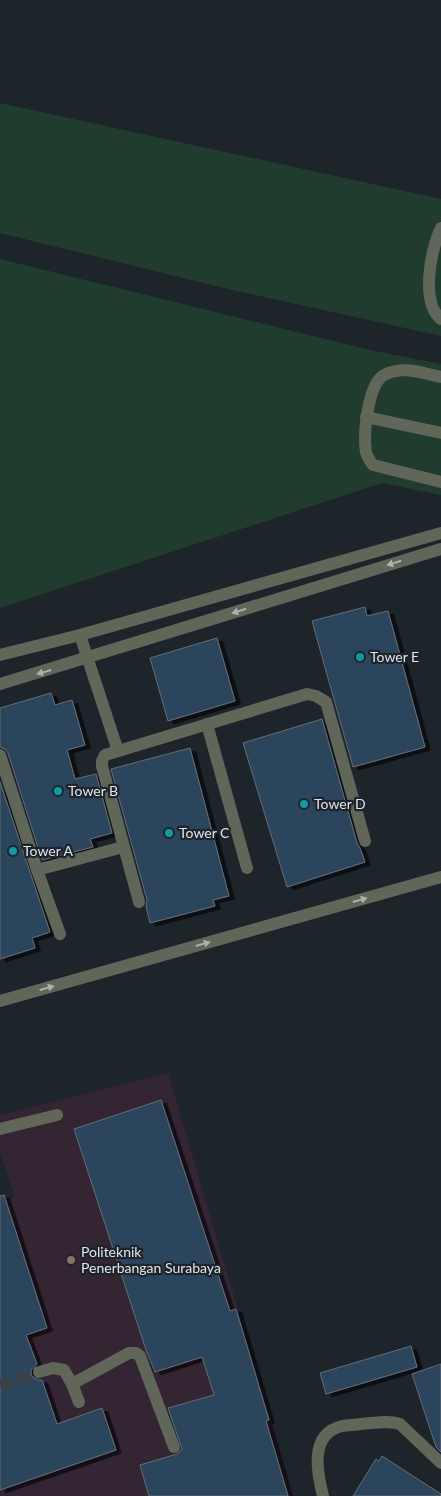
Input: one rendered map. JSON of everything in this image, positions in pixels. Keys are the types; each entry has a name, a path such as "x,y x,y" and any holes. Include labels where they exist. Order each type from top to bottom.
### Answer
{"lane":[{"path":"441,228 436,240 437,264 429,285 431,304 436,315 441,318"},
{"path":"441,378 401,369 382,376 376,384 366,417 366,452 373,465 441,482"},
{"path":"366,417 441,433"},
{"path":"0,655 80,635 441,533"},
{"path":"0,684 441,549"},
{"path":"80,635 118,751"},
{"path":"139,902 102,766 105,755 307,694 316,696 326,702 365,841"},
{"path":"207,724 247,868"},
{"path":"0,755 60,934"},
{"path":"37,870 123,846"},
{"path":"0,1001 441,877"},
{"path":"0,1130 57,1115"},
{"path":"72,1384 128,1353 136,1353 140,1356 174,1447"},
{"path":"39,1372 61,1368 72,1384 79,1402"},
{"path":"323,1496 317,1474 317,1457 321,1442 328,1433 341,1426 392,1422 400,1424 441,1463"}],"shaded area":[{"name":"Politeknik Penerbangan Surabaya","path":"168,1073 293,1496 288,1496 267,1426 140,1465 149,1496 0,1496 0,1490 116,1450 102,1409 57,1424 36,1362 0,1344 47,1328 0,1202 15,1197 0,1152 0,1115","holes":["161,1101 224,1292 137,1320 75,1129","236,1309 269,1420 179,1448 167,1409 214,1395 202,1357 152,1372 142,1338"]}],"green space":[{"path":"0,103 441,199 441,336 232,290 0,233"},
{"path":"0,259 370,350 441,364 441,495 382,483 0,608"}],"building":[{"name":"Tower E","path":"365,607 367,616 388,611 425,747 353,767 312,621"},
{"path":"217,638 235,701 168,721 150,658"},
{"name":"Tower B","path":"51,693 55,705 72,700 85,745 67,750 75,779 96,774 112,833 90,839 93,847 42,860 8,753 0,747 0,708"},
{"name":"Tower D","path":"322,719 357,843 365,862 287,887 243,743"},
{"name":"Tower C","path":"190,748 229,896 213,900 215,906 150,923 146,906 147,900 111,769"},
{"name":"Tower A","path":"0,782 50,932 32,938 35,948 0,959"},
{"path":"161,1100 230,1311 236,1309 269,1420 266,1421 288,1496 149,1496 140,1465 177,1454 182,1449 168,1408 214,1395 202,1357 155,1372 146,1350 74,1129"},
{"path":"4,1195 47,1328 26,1335 37,1364 31,1370 31,1375 37,1380 42,1380 57,1424 102,1408 116,1450 0,1490 0,1196"},
{"path":"411,1346 417,1367 326,1394 320,1373"},
{"path":"441,1364 441,1452 436,1447 412,1374"},
{"path":"382,1456 441,1494 441,1496 353,1496 376,1459 379,1461"}],"tunnel":[{"path":"0,1385 39,1372"}],"place":[{"name":"Tower E","path":"360,657"},
{"name":"Tower B","path":"58,791"},
{"name":"Tower D","path":"304,804"},
{"name":"Tower C","path":"169,833"},
{"name":"Tower A","path":"13,851"},
{"name":"Politeknik Penerbangan Surabaya","path":"71,1260"}]}
